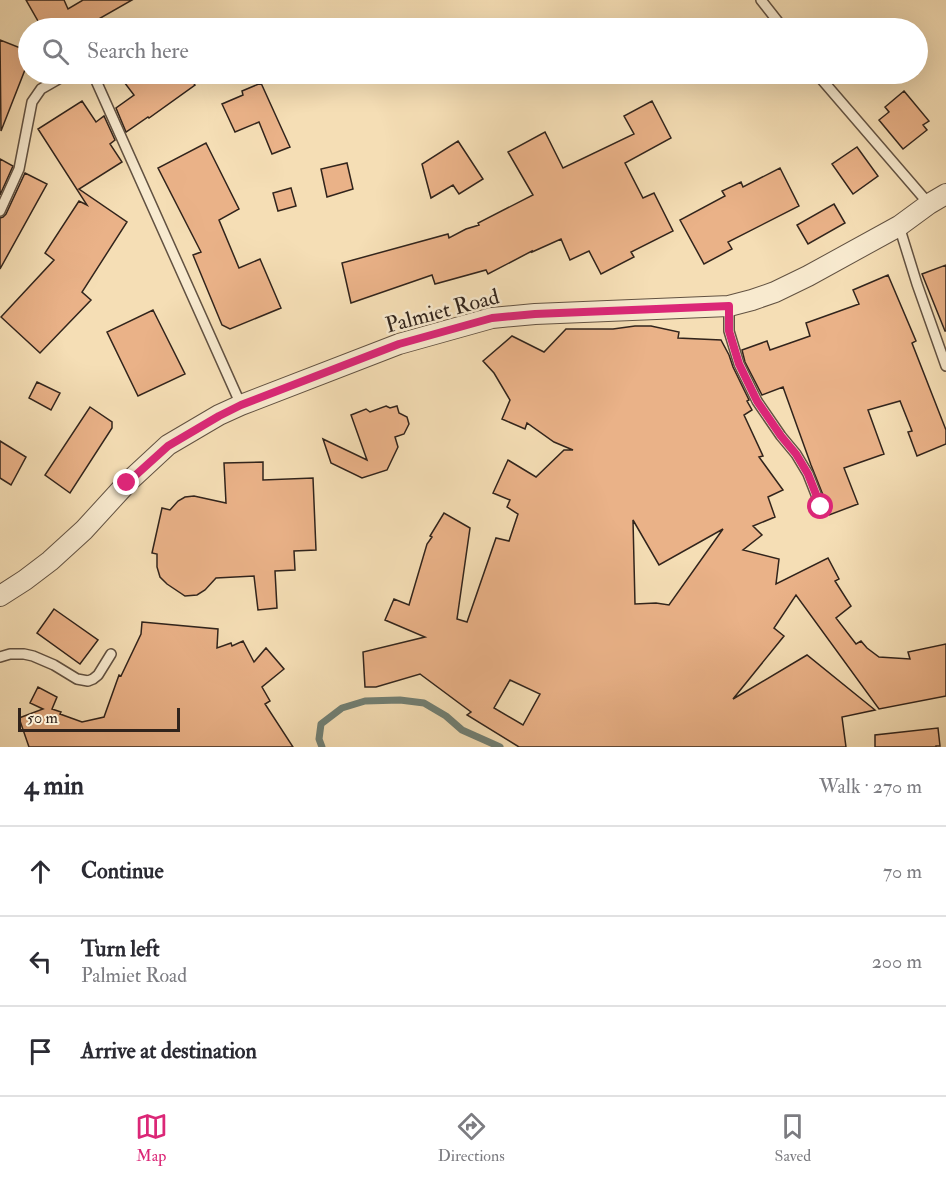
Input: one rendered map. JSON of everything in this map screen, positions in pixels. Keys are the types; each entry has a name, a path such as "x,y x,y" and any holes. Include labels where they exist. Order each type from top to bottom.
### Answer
{"street":[{"name":"Palmiet Road","path":"0,596 50,561 84,530 127,483 168,446 241,405 399,344 492,318 535,314 729,306 752,300 808,276 899,226 946,194"}],"lane":[{"path":"761,0 775,18"},
{"path":"0,212 20,170 32,102 41,89 50,84"},
{"path":"97,84 241,405"},
{"path":"826,84 929,204"},
{"path":"899,226 946,366"},
{"path":"729,306 729,331 739,364 757,401 808,474 821,507"},
{"path":"0,657 24,654 54,665 77,679 88,681 98,675 111,654"}],"building":[{"path":"26,0 64,0 68,9 83,0 132,0 100,18 36,18"},
{"path":"0,40 18,47 19,84 1,131"},
{"path":"126,84 195,85 126,132 116,108 134,95"},
{"path":"261,84 290,147 272,154 259,122 235,132 222,104 243,95 242,91"},
{"path":"904,91 929,121 923,125 927,130 903,149 879,120 889,112 885,107"},
{"path":"82,101 96,122 104,116 115,140 110,144 122,162 79,189 127,222 82,292 91,300 40,353 1,317 54,260 45,253 79,201 87,205 38,129"},
{"path":"652,101 671,138 625,163 643,198 654,193 673,231 631,252 634,257 601,274 589,251 570,260 561,239 488,274 486,270 435,284 432,275 351,303 342,263 448,234 449,238 479,225 478,223 533,195 508,152 545,132 563,168 634,134 624,116"},
{"path":"458,141 483,179 459,194 453,185 431,198 422,164"},
{"path":"206,143 239,209 219,220 239,268 260,259 281,308 230,329 222,325 193,255 201,252 158,168"},
{"path":"857,147 878,176 853,194 832,164"},
{"path":"0,159 13,166 0,195"},
{"path":"347,163 353,189 327,197 321,169"},
{"path":"780,168 799,206 728,242 732,249 704,264 680,220 725,196 722,191 741,182 743,187"},
{"path":"25,173 47,184 0,269 0,218 6,214"},
{"path":"291,188 296,206 278,211 273,193"},
{"path":"834,204 845,223 808,244 797,225"},
{"path":"946,265 946,331 945,331 922,274"},
{"path":"888,275 916,341 912,343 946,430 946,444 917,456 908,432 912,431 900,401 868,410 884,454 844,468 858,504 829,515 783,387 762,395 745,362 742,350 767,341 770,350 810,336 806,323 859,304 853,290"},
{"path":"153,310 185,374 138,396 107,332"},
{"path":"651,326 679,332 678,338 721,340 749,400 747,401 752,410 744,415 763,456 759,457 783,490 768,497 775,517 753,526 762,535 743,550 779,559 776,584 828,558 839,579 835,581 851,606 836,618 856,644 861,641 879,657 910,659 908,652 946,644 946,696 879,709 796,595 774,628 784,636 733,699 807,655 875,710 842,717 846,747 519,747 467,715 471,712 420,674 376,687 365,687 363,652 425,637 385,620 394,599 409,605 427,544 432,537 430,536 444,513 470,528 457,619 467,622 496,538 509,541 518,514 507,507 510,500 493,493 508,460 536,477 564,450 573,450 554,442 527,423 525,429 502,419 510,400 494,373 483,361 512,336 544,352 566,329","holes":["633,520 659,565 723,529 669,605 635,604","510,680 540,694 523,725 494,708"]},
{"path":"37,382 60,393 51,410 29,398"},
{"path":"386,406 390,408 397,406 399,413 407,417 409,424 404,434 395,437 398,447 387,470 362,478 331,463 323,439 367,460 351,415 366,409 370,412"},
{"path":"90,407 112,422 112,428 70,493 45,475"},
{"path":"0,441 26,457 11,485 0,478"},
{"path":"263,462 263,480 313,478 316,550 294,551 295,570 275,571 277,608 258,610 254,576 216,578 197,595 185,596 167,584 160,577 157,554 152,553 162,508 170,510 178,501 194,496 226,503 224,463"},
{"path":"54,609 98,640 80,664 37,633"},
{"path":"142,622 218,629 217,648 231,643 232,646 243,641 254,662 266,648 284,669 262,687 270,701 265,704 293,747 29,747 19,718 43,709 30,703 38,687 57,697 52,709 61,712 60,714 82,722 104,717 119,675 121,676 141,634"},
{"path":"938,728 940,746 875,747 875,735"}],"waterway":[{"path":"322,747 319,739 321,724 342,708 365,701 400,700 424,703 446,716 462,730 500,747"}],"route":[{"path":"127,483 168,446 219,416 241,405 399,344 492,318 535,314 729,306 729,331 739,364 757,401 808,474 821,507"}]}
